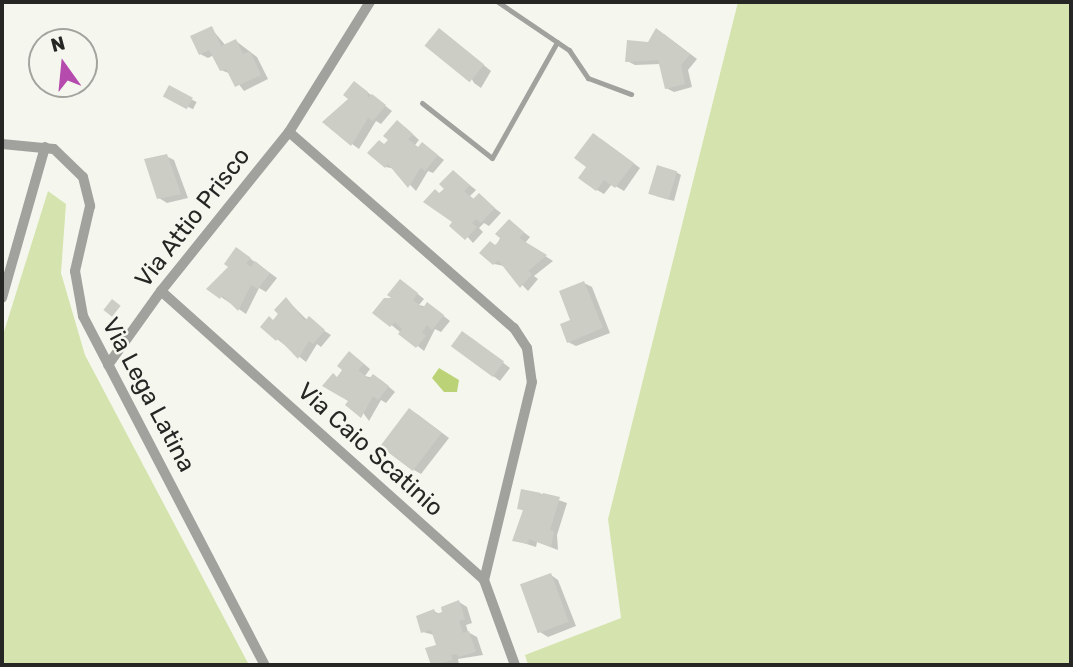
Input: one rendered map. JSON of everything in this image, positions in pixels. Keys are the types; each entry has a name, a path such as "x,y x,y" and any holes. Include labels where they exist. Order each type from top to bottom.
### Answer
{"street":[{"name":"Via Attio Prisco","path":"108,365 161,291 289,132 370,2"},
{"path":"289,132 514,328 527,348 532,382 485,580"},
{"path":"2,144 45,147 2,298"},
{"name":"Via Lega Latina","path":"45,147 69,159 86,184 89,211 76,260 76,292 87,326 265,665"},
{"name":"Via Caio Scatinio","path":"161,291 485,580 515,665"}],"lane":[{"path":"498,2 573,55 588,78 631,94"},
{"path":"422,103 492,158 557,42"}],"shaded area":[{"path":"738,2 1071,2 1071,665 528,665 525,655 621,618 608,519"},
{"path":"48,191 66,204 61,273 85,355 249,665 2,665 2,338"},
{"path":"439,368 459,380 457,392 444,392 432,378"}],"building":[{"path":"212,26 221,46 236,39 243,54 250,51 261,75 235,87 226,69 220,71 209,50 199,55 190,36"},
{"path":"439,28 484,65 470,82 425,46"},
{"path":"656,28 690,54 681,65 685,84 665,89 658,60 625,62 627,40 648,42"},
{"path":"354,81 368,92 368,98 372,94 386,105 373,121 368,118 351,146 322,122 348,99 343,95"},
{"path":"169,85 193,98 187,109 163,96"},
{"path":"397,120 413,134 408,139 418,147 422,142 438,155 425,171 421,167 408,188 388,164 385,168 367,153 379,140 384,144 388,140 383,136"},
{"path":"593,133 634,163 615,188 604,180 596,191 578,178 586,167 574,158"},
{"path":"167,154 181,194 157,199 144,159"},
{"path":"657,165 677,171 668,200 648,194"},
{"path":"453,170 470,185 464,191 473,199 479,193 495,208 481,223 476,219 472,223 477,227 465,240 449,226 452,222 423,202 435,189 439,193 444,189 439,184"},
{"path":"509,219 524,232 519,238 547,255 528,271 532,274 520,288 498,260 493,265 479,253 490,241 495,245 501,239 495,234"},
{"path":"236,247 251,258 246,263 251,267 255,261 270,273 258,289 251,285 238,311 222,295 220,299 206,289 228,267 224,264"},
{"path":"400,279 418,293 413,300 423,308 427,302 444,315 432,330 427,325 422,332 426,336 416,348 398,334 402,329 395,322 390,327 372,313 384,298 391,298 387,295"},
{"path":"584,281 603,328 567,343 560,324 570,320 559,291"},
{"path":"286,297 305,321 309,316 325,330 313,344 309,341 298,359 278,338 276,341 260,327 269,316 273,320 278,314 274,310"},
{"path":"112,299 121,306 112,317 103,310"},
{"path":"462,331 504,362 493,377 451,346"},
{"path":"349,351 364,364 358,370 369,379 373,374 389,386 378,400 373,396 361,418 345,405 348,401 322,386 333,373 337,377 342,370 337,366"},
{"path":"409,408 442,433 413,471 380,446"},
{"path":"521,489 541,493 540,497 543,493 560,497 550,530 554,531 551,547 529,539 528,544 512,541 523,510 517,509"},
{"path":"551,573 569,622 538,633 520,584"},
{"path":"459,600 465,619 459,621 463,633 469,631 476,652 458,657 457,654 451,655 453,660 431,665 425,648 436,645 431,630 421,633 416,616 434,609 436,614 442,612 441,607"}]}
